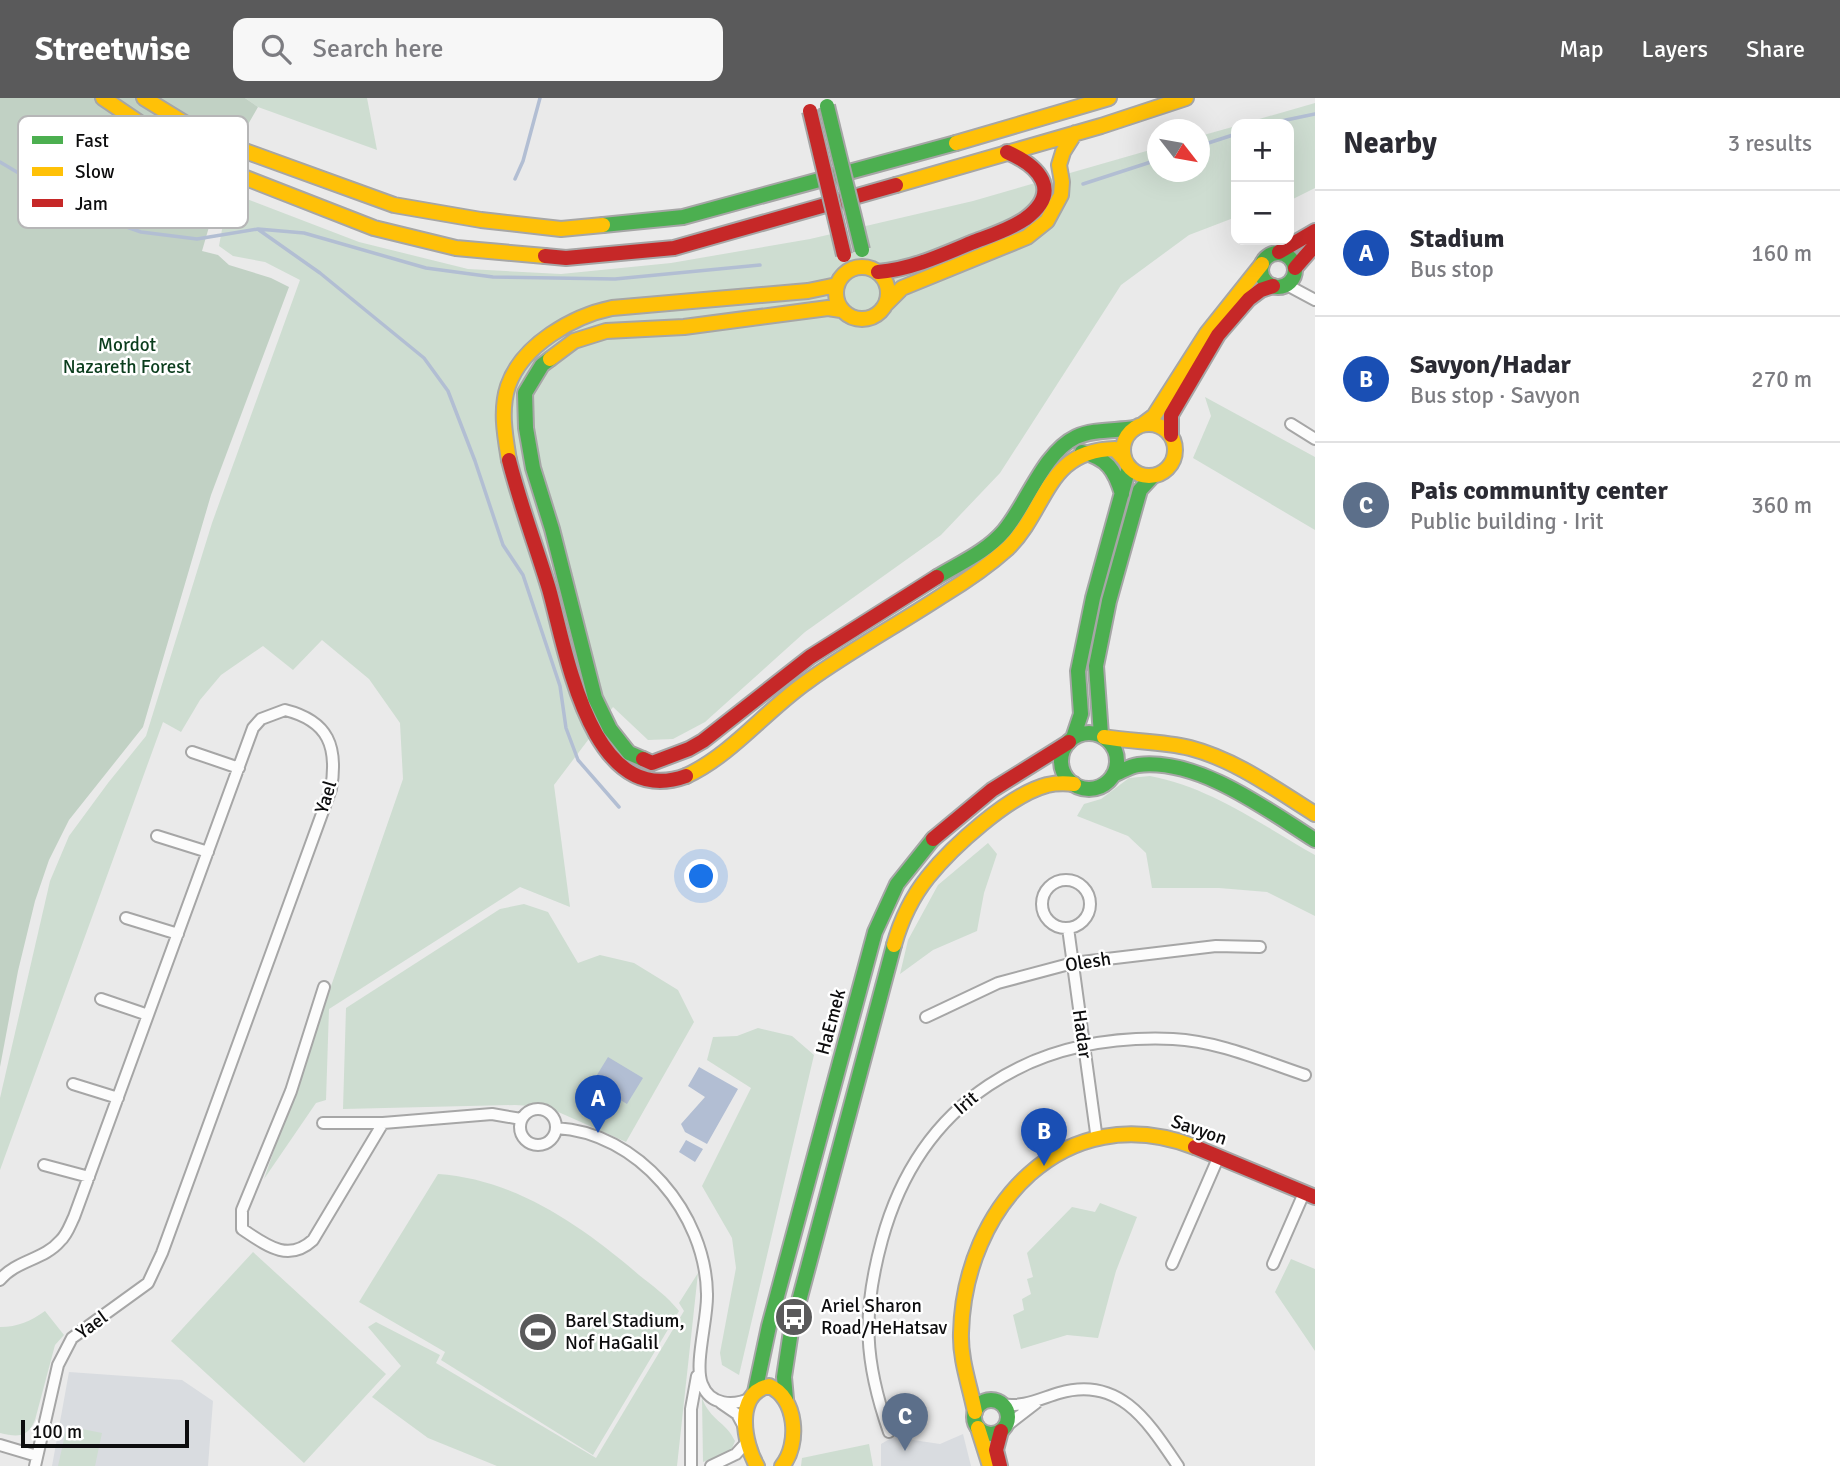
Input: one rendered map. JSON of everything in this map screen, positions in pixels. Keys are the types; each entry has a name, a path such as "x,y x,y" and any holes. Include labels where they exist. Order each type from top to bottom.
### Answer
{"main road":[{"path":"103,98 130,116"},
{"path":"144,98 173,116"},
{"path":"248,152 394,205 481,220 561,229 682,217 884,164 1110,98"},
{"path":"248,179 373,228 456,247 566,258 674,247 1075,133 1186,98"},
{"path":"826,102 864,261 887,286 886,304"},
{"path":"809,105 845,255 837,302 841,310"},
{"path":"1075,133 1063,152 1059,165 1061,195 1047,221 1027,237 902,288 881,312 864,319 856,319 841,310 828,307 684,327 606,331 575,341 542,365 525,393 526,428 533,468 552,529 595,698 610,729 629,753 652,763 689,749 704,741 787,672 845,633 991,544 1012,522 1049,464 1075,437 1089,433 1158,426 1171,435"},
{"path":"1007,152 1027,160 1045,185 1043,198 1033,212 1017,224 898,271 855,268 839,281 808,291 590,313 551,334 522,364 507,388 504,421 513,475 549,588 569,667 585,711 608,752 634,775 657,782 681,779 712,761 817,675 985,569 1017,537 1052,483 1068,462 1081,452 1099,447 1115,449 1126,463 1143,476 1152,477"},
{"path":"1074,784 1063,771 1062,754 1071,740 1081,714 1078,671 1093,598 1122,495 1126,463 1124,442 1138,427 1154,416 1208,333 1269,255 1315,232"},
{"path":"1113,775 1117,756 1115,748 1102,736 1096,692 1098,653 1109,601 1140,491 1152,477 1168,469 1173,461 1175,452 1171,435 1171,415 1218,335 1249,299 1261,290 1280,285 1294,277 1304,255 1315,245"},
{"path":"1279,252 1292,259 1296,268"},
{"path":"1262,264 1262,276 1280,285"},
{"path":"1081,452 1107,461 1116,474 1122,495"},
{"path":"1071,740 1091,733 1173,744 1208,753 1244,771 1315,814"},
{"name":"HaEmek","path":"746,1436 746,1419 776,1300 875,932 887,898 911,863 937,834 997,786 1050,756 1071,740"},
{"path":"787,1462 794,1436 784,1377 791,1331 893,950 907,908 939,864 1010,805 1042,787 1074,784 1085,789 1098,788 1130,765 1140,764 1200,774 1315,840"},
{"name":"Savyon","path":"975,1412 963,1360 962,1323 969,1282 990,1225 1007,1196 1032,1170 1062,1152 1097,1140 1150,1135 1170,1138 1219,1156 1309,1195"},
{"name":"Savyon","path":"962,1323 966,1350 979,1384 1000,1403"},
{"path":"753,1395 761,1388 775,1389 786,1399"},
{"path":"990,1466 974,1418 982,1403 992,1400 1000,1403 1008,1416 996,1450 1000,1466"},
{"path":"978,1428 990,1434 1003,1429"},
{"path":"746,1436 752,1459 757,1466"}],"street":[{"path":"1280,285 1315,300"},
{"path":"1291,425 1314,436"},
{"name":"Yael","path":"0,1280 10,1270 47,1252 62,1239 74,1217 253,728 261,719 285,710 310,719 328,739 334,769 331,789 156,1270 148,1283 72,1338 58,1365 36,1461 0,1445"},
{"path":"192,752 239,768"},
{"path":"157,836 208,852"},
{"path":"1061,880 1074,881 1081,885 1087,891 1090,901 1086,917 1068,928 1052,924 1042,910 1043,896 1047,888 1061,880"},
{"path":"126,918 178,934"},
{"name":"Hadar","path":"1068,928 1097,1140"},
{"name":"Olesh","path":"926,1017 998,983 1073,963 1216,946 1260,947"},
{"path":"324,986 284,1112 242,1210 242,1229 283,1252 302,1250 313,1240 383,1123"},
{"path":"101,999 148,1015"},
{"name":"Irit","path":"889,1432 872,1379 868,1348 873,1279 897,1195 912,1165 955,1111 979,1091 1036,1060 1084,1046 1136,1039 1194,1040 1260,1059 1305,1076"},
{"path":"73,1084 118,1098"},
{"path":"545,1110 553,1118 555,1134 548,1143 536,1146 530,1144 522,1137 521,1119 529,1111 545,1110"},
{"path":"323,1123 383,1123 492,1114 521,1119"},
{"path":"556,1128 585,1131 627,1153 653,1172 688,1219 698,1239 705,1266 707,1293 691,1409 691,1466"},
{"path":"1172,1264 1219,1156"},
{"path":"44,1165 89,1177"},
{"path":"1273,1264 1309,1195"},
{"path":"700,1359 701,1383 706,1391 737,1414 746,1436 736,1454 711,1466"},
{"path":"1000,1403 1018,1405 1072,1390 1109,1393 1136,1409 1178,1466"},
{"path":"719,1401 734,1404 753,1395"},
{"path":"1003,1429 1046,1398"}],"shaded area":[{"path":"69,1372 182,1380 213,1401 208,1466 52,1466"},
{"path":"963,1434 971,1466 881,1466 881,1444 893,1437 940,1444"}],"green space":[{"name":"Mordot Nazareth Forest","path":"0,98 245,98 258,107 248,124 248,116 18,116 18,228 209,228 202,251 218,255 229,265 271,278 289,287 211,495 143,727 69,820 49,860 35,901 18,971 0,1067"},
{"path":"245,98 367,98 377,150 258,107"},
{"path":"1315,103 1315,188 1294,198 1294,119 1259,119"},
{"path":"1231,127 1231,219 1189,235 1121,285 1000,473 941,535 805,632 705,722 673,739 648,740 613,707 554,785 570,907 520,887 329,1009 326,1100 316,1103 264,1179 403,779 400,723 369,679 322,640 293,670 263,646 221,675 200,700 181,732 163,722 0,1170 0,1098 50,881 69,836 146,736 212,523 300,280 265,262 233,256 219,246 222,228 248,228 248,200 359,242 468,269 561,274 671,263 810,239 973,201 1147,151 1147,182 1210,182 1210,133"},
{"path":"1205,397 1315,457 1315,530 1193,458 1211,416"},
{"path":"1150,776 1172,781 1215,798 1315,855 1315,916 1267,892 1219,888 1152,888 1146,853 1128,836 1077,816 1084,804 1101,799 1129,778"},
{"path":"988,843 997,854 984,893 977,931 933,950 900,974 908,940 938,885"},
{"path":"524,904 548,912 578,963 600,955 634,963 678,990 694,1022 626,1142 547,1107 515,1105 343,1109 346,1008 500,909"},
{"path":"758,1028 792,1036 814,1055 739,1375 722,1365 720,1353 736,1268 732,1238 702,1186 751,1088 707,1060 713,1037 737,1036"},
{"name":"Barel Stadium, Nof HaGalil","path":"438,1174 494,1185 546,1208 594,1239 660,1292 679,1311 593,1455 441,1360 445,1352 359,1302"},
{"path":"1100,1203 1137,1217 1116,1271 1098,1338 1067,1335 1021,1349 1013,1315 1024,1310 1022,1299 1031,1294 1027,1279 1033,1277 1027,1253 1072,1207 1095,1212"},
{"path":"253,1252 386,1374 304,1463 171,1341"},
{"path":"1291,1259 1315,1269 1315,1351 1275,1292"},
{"path":"698,1273 677,1466 497,1466 428,1438 372,1397 401,1366 368,1327 376,1322 440,1355 436,1363 596,1458 684,1311 679,1303"},
{"path":"45,1311 64,1335 55,1345 35,1420 29,1430 21,1435 0,1433 0,1327 24,1323"},
{"path":"702,1398 709,1411 735,1441 731,1451 703,1462"},
{"path":"67,1426 102,1433 95,1466 58,1466"},
{"path":"869,1444 873,1466 801,1466 802,1458"}],"water":[{"path":"608,1057 643,1078 627,1104 592,1083"},
{"path":"699,1067 738,1089 707,1144 685,1132 681,1124 705,1097 688,1086"},
{"path":"686,1140 703,1149 695,1162 679,1152"}],"waterway":[{"path":"515,179 523,161 540,98"},
{"path":"1291,119 1315,114"},
{"path":"1210,142 1231,136"},
{"path":"0,162 18,173"},
{"path":"1083,184 1147,163"},
{"path":"130,228 141,232 197,239 258,229 304,233 426,268 493,277 615,279 760,265"},
{"path":"259,230 320,273 424,358 448,391 503,545 523,575 560,686 566,728 578,760 619,807"}],"traffic: fast":[{"path":"827,106 862,250"},
{"path":"603,225 683,217 956,143"},
{"path":"1278,253 1290,258 1295,270 1290,282 1278,287 1266,282 1261,270 1266,258 1278,253"},
{"path":"550,359 542,365 525,393 526,428 533,468 552,529 595,698 610,729 629,753 643,759"},
{"path":"937,577 972,557 1004,531 1045,467 1064,445 1076,437 1090,433 1135,428"},
{"path":"1082,452 1109,466 1122,494"},
{"path":"1073,738 1081,714 1078,671 1093,598 1129,467"},
{"path":"1101,735 1096,666 1109,601 1140,490 1152,477"},
{"path":"1089,733 1100,735 1109,741 1115,750 1117,761 1115,772 1109,781 1100,787 1089,789 1078,787 1069,781 1063,772 1061,761 1063,750 1069,741 1078,735 1089,733"},
{"path":"1113,775 1138,765 1184,769 1231,788 1315,840"},
{"path":"755,1392 769,1326 875,932 897,884 933,839"},
{"path":"786,1399 784,1377 791,1331 894,945"},
{"path":"991,1400 1003,1405 1008,1417 1003,1429 991,1434 979,1429 974,1417 979,1405 991,1400"}],"traffic: slow":[{"path":"103,98 130,116"},
{"path":"144,98 173,116"},
{"path":"956,143 1109,98"},
{"path":"896,185 1101,126 1186,98"},
{"path":"886,304 902,288 1027,237 1047,221 1061,195 1059,165 1063,152 1075,133"},
{"path":"248,152 394,205 481,220 561,229 603,225"},
{"path":"248,179 374,228 456,248 545,256"},
{"path":"1142,425 1154,416 1207,333 1262,264"},
{"path":"862,267 881,274 888,293 881,312 862,319 843,312 836,293 843,274 862,267"},
{"path":"509,460 504,414 508,386 515,371 537,345 566,325 612,308 808,291 837,285"},
{"path":"550,359 574,341 606,331 684,327 828,308 841,310"},
{"path":"1149,424 1168,431 1175,450 1168,469 1149,476 1130,469 1123,450 1130,431 1149,424"},
{"path":"686,776 719,756 808,681 993,561 1021,532 1061,470 1075,459 1092,452 1115,449 1124,459"},
{"path":"1104,737 1169,744 1207,753 1255,776 1315,814"},
{"path":"894,945 917,893 938,865 966,837 1016,799 1032,791 1050,784 1074,784"},
{"path":"975,1412 964,1363 961,1333 967,1287 980,1244 1002,1205 1030,1174 1064,1150 1104,1137 1147,1135 1195,1147"},
{"path":"757,1466 748,1445 746,1409 751,1398 769,1386 785,1400 793,1422 792,1446 782,1466"},
{"path":"978,1428 990,1466"}],"traffic: jam":[{"path":"810,111 844,255"},
{"path":"878,272 925,261 999,232 1025,219 1036,209 1043,199 1042,180 1029,164 1007,152"},
{"path":"545,256 566,258 674,248 896,185"},
{"path":"1279,252 1315,231"},
{"path":"1295,268 1315,245"},
{"path":"1171,435 1171,415 1218,335 1249,299 1261,290 1273,286"},
{"path":"509,460 575,684 588,718 605,748 626,770 653,780 686,776"},
{"path":"643,759 652,763 703,741 810,657 937,577"},
{"path":"933,839 992,790 1069,742"},
{"path":"1195,1147 1315,1197"},
{"path":"1000,1466 996,1450 1001,1431"}],"place":[{"name":"Stadium","path":"598,1133"},
{"name":"Savyon/Hadar","path":"1044,1166"},
{"name":"Ariel Sharon Road/HeHatsav","path":"794,1317"},
{"name":"Barel Stadium, Nof HaGalil","path":"538,1332"},
{"name":"Pais community center","path":"905,1451"}]}
